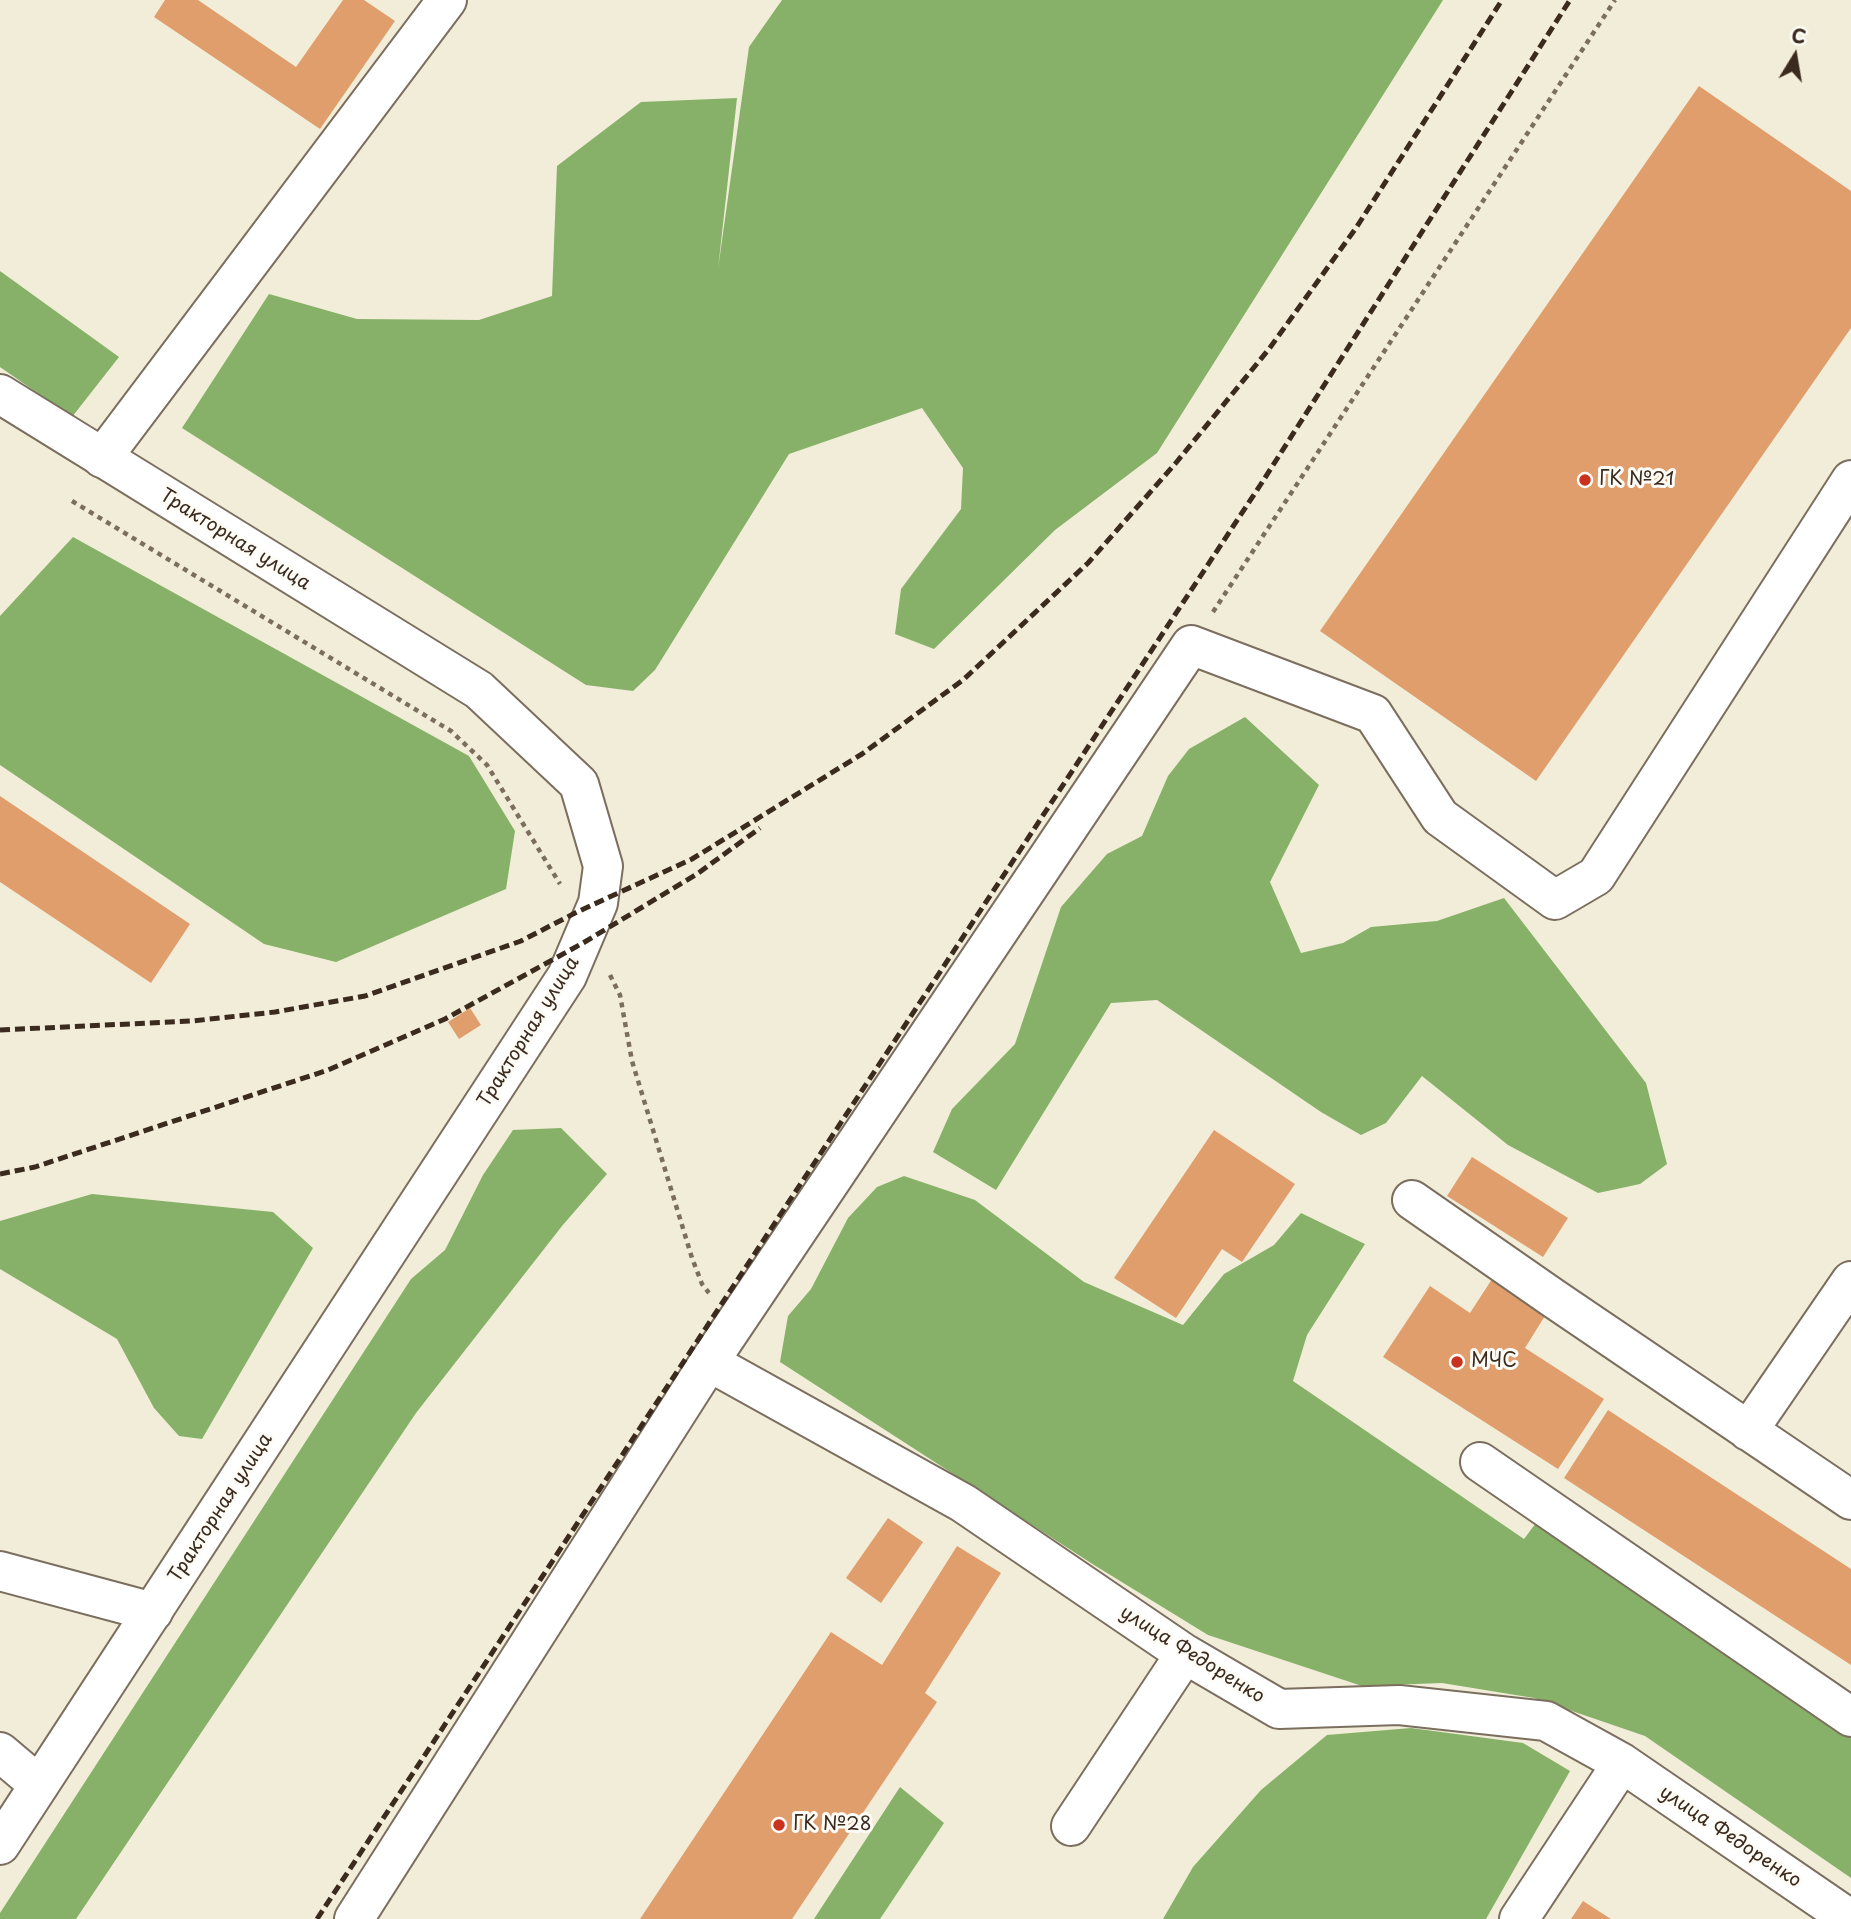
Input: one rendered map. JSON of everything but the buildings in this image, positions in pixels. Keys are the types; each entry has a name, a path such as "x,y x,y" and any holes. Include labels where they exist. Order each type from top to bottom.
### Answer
{"main road":[{"path":"102,458 447,0"},
{"name":"Тракторная улица","path":"0,394 479,690 579,784 603,866 598,903 567,976 0,1845"},
{"path":"354,1919 709,1362 1191,645 1373,714 1440,817 1555,900 1596,876 1851,480"},
{"path":"1412,1200 1851,1500"},
{"path":"1748,1431 1851,1281"},
{"name":"улица Федоренко","path":"709,1362 963,1503 1185,1654 1279,1709 1399,1705 1546,1721 1622,1763 1850,1919"},
{"path":"1480,1462 1851,1717"},
{"path":"0,1571 153,1612"},
{"path":"1071,1826 1185,1654"},
{"path":"0,1752 40,1785"},
{"path":"1519,1919 1622,1763"}],"path":[{"path":"1191,645 1615,0"},
{"path":"72,501 451,731 487,765 584,939 603,963 620,995 632,1062 692,1258 702,1284 737,1320"}],"green space":[{"path":"782,0 1443,0 1157,453 1055,530 934,649 895,634 901,589 961,509 963,468 922,408 789,454 655,670 633,691 586,685 182,428 269,294 357,319 479,320 552,296 557,166 641,102 737,98 718,269 749,47"},
{"path":"0,271 119,357 72,417 0,367"},
{"path":"73,537 469,756 515,831 506,889 336,962 264,944 0,765 0,616"},
{"path":"1245,717 1319,785 1270,882 1301,953 1343,943 1371,927 1437,921 1504,898 1646,1083 1667,1164 1640,1184 1598,1193 1508,1145 1422,1076 1386,1123 1361,1135 1321,1112 1157,1000 1111,1003 996,1190 933,1152 952,1109 1015,1044 1061,907 1107,854 1142,836 1168,776 1189,749"},
{"path":"561,1128 607,1174 562,1226 416,1413 76,1919 0,1919 0,1913 411,1279 445,1250 483,1175 513,1130"},
{"path":"904,1176 975,1200 1084,1282 1183,1325 1224,1274 1274,1245 1301,1213 1365,1244 1307,1335 1293,1381 1524,1539 1559,1492 1851,1695 1851,1878 1645,1736 1534,1698 1442,1683 1362,1686 1208,1635 1094,1565 780,1362 788,1316 811,1289 848,1218 877,1187"},
{"path":"92,1194 273,1212 313,1248 202,1439 179,1436 154,1408 117,1339 0,1269 0,1221"},
{"path":"1411,1728 1523,1743 1570,1771 1486,1919 1163,1919 1193,1867 1261,1790 1327,1735"},
{"path":"900,1787 944,1823 880,1919 814,1919"}],"railway":[{"path":"0,1030 192,1021 275,1012 365,996 521,941 692,859 862,754 963,680 1088,563 1175,464 1269,349 1356,228 1502,0"},
{"path":"317,1919 1261,484 1570,0"},
{"path":"0,1174 35,1167 328,1070 445,1019 583,943 697,874 760,828"}],"place":[{"name":"ГК №21","path":"1585,480"},
{"name":"МЧС","path":"1457,1362"},
{"name":"ГК №28","path":"779,1825"}]}
